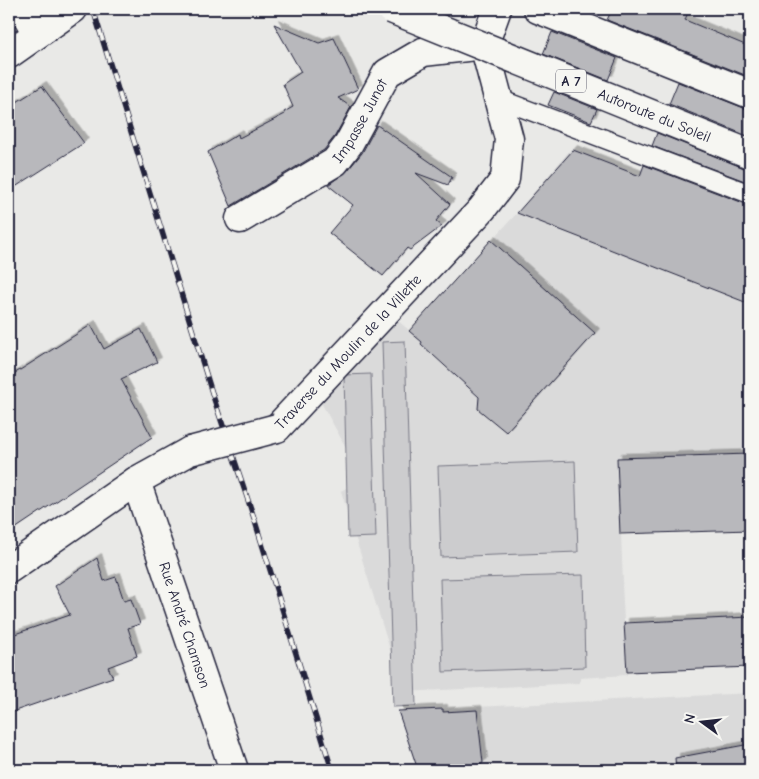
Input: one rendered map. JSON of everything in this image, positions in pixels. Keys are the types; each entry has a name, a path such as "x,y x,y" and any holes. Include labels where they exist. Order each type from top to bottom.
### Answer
{"main road":[{"path":"23,9 37,34"},
{"path":"9,54 73,9"},
{"name":"Autoroute du Soleil","path":"391,9 750,154"},
{"path":"484,45 498,9"},
{"path":"538,9 750,94"},
{"name":"Traverse du Moulin de la Villette","path":"9,568 136,481 190,451 277,428 482,209 505,179 509,139 484,45"},
{"name":"Impasse Junot","path":"240,219 335,162 348,145 387,73 423,52 484,45"},
{"name":"Rue André Chamson","path":"136,481 234,770"}],"lane":[{"path":"498,99 750,194"}],"shaded area":[{"path":"571,149 750,220 750,530 621,534 627,675 580,678 580,683 403,692 341,491 363,478 318,397 391,315 410,331 517,213"},
{"path":"405,341 416,706 393,707 382,342"},
{"path":"371,374 376,537 348,538 344,375"},
{"path":"575,461 578,552 441,557 438,466"},
{"path":"583,575 585,667 443,672 440,579"},
{"path":"750,693 750,770 415,770 417,769 398,711"}],"building":[{"path":"612,9 689,9 685,20 750,47 750,77 607,20"},
{"path":"274,24 319,43 334,38 358,89 338,98 351,107 335,136 324,150 231,206 208,152 238,134 239,138 285,114 284,112 293,107 283,84 301,72"},
{"path":"552,32 617,58 608,80 543,54"},
{"path":"678,82 750,109 750,137 669,104"},
{"path":"42,86 84,143 9,191 9,107"},
{"path":"554,92 597,109 591,122 548,105"},
{"path":"377,125 452,177 448,185 416,173 450,204 436,221 442,226 410,250 407,248 383,276 329,233 353,205 328,185 347,171 362,153"},
{"path":"657,133 750,169 750,183 652,146"},
{"path":"573,150 640,176 644,165 750,204 750,304 517,213"},
{"path":"491,240 595,333 506,432 478,409 479,397 409,331"},
{"path":"91,325 104,349 141,329 157,362 121,379 152,437 9,533 9,377"},
{"path":"750,454 750,530 620,534 617,458"},
{"path":"97,558 104,581 116,577 124,601 131,599 140,624 128,628 137,656 108,667 113,677 9,713 9,636 70,615 55,586"},
{"path":"750,617 750,667 627,672 624,623"},
{"path":"443,709 443,712 477,710 483,763 473,770 418,770 398,711"},
{"path":"750,744 750,770 676,770 675,758"}],"railway":[{"path":"93,9 212,393 254,518 332,770"}]}
